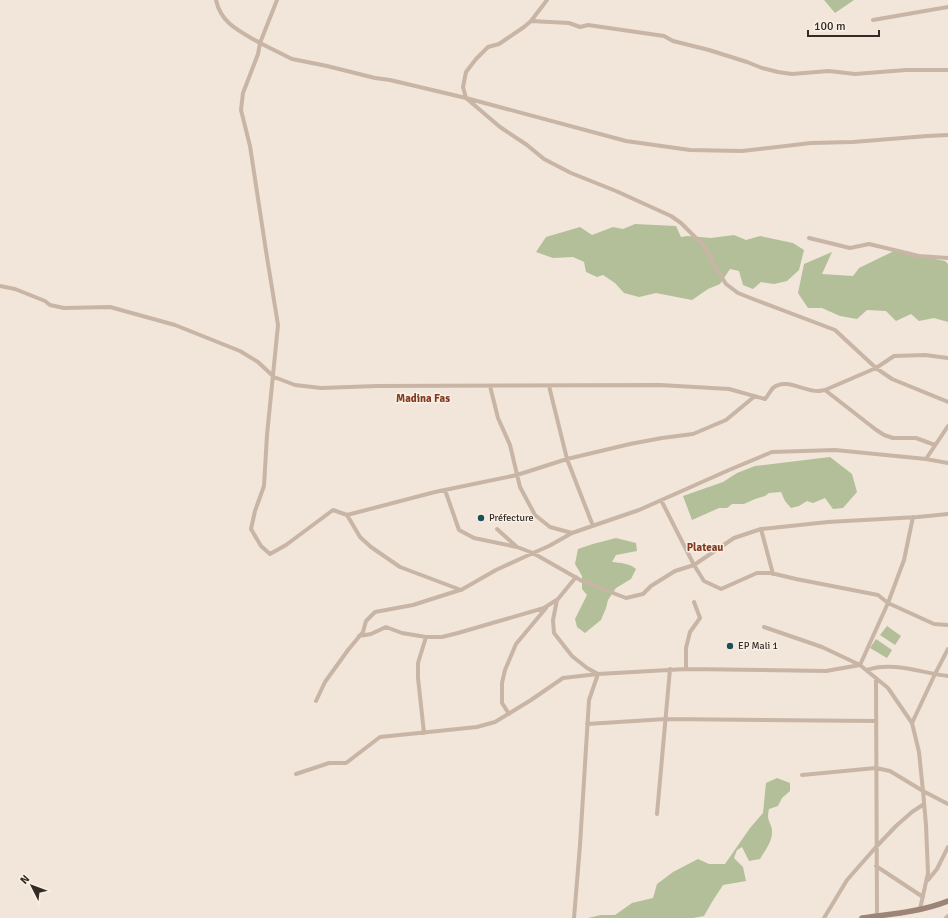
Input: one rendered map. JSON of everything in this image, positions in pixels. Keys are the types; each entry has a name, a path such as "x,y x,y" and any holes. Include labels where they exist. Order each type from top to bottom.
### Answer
{"street":[{"path":"216,0 220,14 227,22 260,43 292,59 466,98 626,142 690,150 742,151 811,143 853,142 948,135"},
{"path":"277,0 243,92 241,110 250,146 278,325 267,435 264,486 255,511 251,529 261,546 270,554 286,545 333,510 347,515 445,490 517,475 567,459 630,444 693,434 726,420 755,396"},
{"path":"547,0 524,27 499,44 488,47 476,58 466,72 463,88 466,98 500,127 527,145 544,159 571,173 616,191 671,216 681,223 705,247 726,284 738,293 835,330 876,368 892,379 948,402"},
{"path":"873,20 948,6"},
{"path":"530,21 569,23 580,27 588,25 664,36 673,41 709,50 762,68 792,74 829,71 854,74 906,70 948,70"},
{"path":"809,238 850,248 869,244 919,256 948,258"},
{"path":"0,286 16,289 50,304 64,308 110,307 175,325 240,351 258,362 274,377 295,385 321,388 377,386 660,385 728,389 766,399 773,388 783,384 809,390 825,390 876,368 894,356 925,355 948,358"},
{"path":"490,386 498,418 510,445 520,487 535,515 550,527 572,533"},
{"path":"549,386 567,459 593,526"},
{"path":"825,390 884,435 893,438 916,438 935,445"},
{"path":"926,459 948,426"},
{"path":"316,701 325,682 363,632 366,621 375,612 413,605 461,590 496,570 549,546 572,533 639,510 772,452 835,450 926,459 948,463"},
{"path":"445,490 459,530 474,538 517,547 533,553 582,580 626,598 643,594 651,586 675,571 694,565 734,538 761,529 828,522 948,514"},
{"path":"662,500 694,565 704,581 721,589 757,573 773,574 878,594 888,603 934,624 948,624"},
{"path":"347,515 360,537 371,547 400,567 461,590"},
{"path":"860,665 888,603 904,560 912,517"},
{"path":"497,529 517,547"},
{"path":"761,529 773,574"},
{"path":"359,636 370,634 386,627 402,633 426,637 442,637 458,633 544,608 557,600 576,577"},
{"path":"557,600 553,620 554,633 572,656 587,668 598,674"},
{"path":"686,668 686,648 690,632 700,618 694,602"},
{"path":"510,714 502,703 502,683 505,670 516,644 549,605"},
{"path":"764,627 822,647 860,665 888,688 912,723 919,752 928,873 920,909"},
{"path":"424,733 418,678 418,663 426,637"},
{"path":"912,723 948,649"},
{"path":"296,774 329,763 346,763 380,737 477,727 495,722 532,700 563,678 686,668 826,672 860,665"},
{"path":"866,670 896,667 948,676"},
{"path":"657,814 670,670"},
{"path":"574,918 589,700 598,674"},
{"path":"876,678 876,916"},
{"path":"587,724 666,719 876,721"},
{"path":"802,775 876,768 890,771 948,804"},
{"path":"824,918 847,880 896,826 924,804"},
{"path":"926,882 937,869 948,847"},
{"path":"876,866 923,898"},
{"path":"862,918 897,914 948,901"}],"green space":[{"path":"824,0 854,0 835,13"},
{"path":"635,224 676,226 681,237 688,236 711,238 734,235 746,240 760,236 793,243 804,250 799,270 787,281 774,284 761,282 753,289 743,285 739,271 730,269 720,284 708,289 692,300 656,293 639,297 624,293 615,283 603,275 597,277 586,272 584,262 573,257 553,258 536,252 546,237 580,227 592,235 613,227 623,229"},
{"path":"894,251 945,261 948,264 948,322 934,318 919,321 911,314 896,321 886,311 867,310 857,319 840,316 822,308 808,308 798,293 804,264 832,252 822,274 853,276 859,268"},
{"path":"830,457 852,474 857,492 843,508 833,509 825,498 813,503 807,501 799,506 791,508 785,501 781,492 769,493 744,504 732,504 727,508 719,508 692,520 683,496 723,482 737,473 755,466"},
{"path":"616,538 636,543 637,551 616,555 612,562 628,564 636,569 631,579 616,588 608,600 601,620 585,633 577,627 575,619 587,595 582,589 582,576 575,564 578,549"},
{"path":"887,626 901,636 895,645 880,635"},
{"path":"876,639 892,650 887,658 870,648"},
{"path":"777,778 790,783 790,791 782,798 778,806 769,809 768,816 772,834 768,845 760,859 749,861 742,847 737,850 734,858 743,867 746,881 723,885 704,916 693,918 588,918 601,915 615,915 632,903 653,898 657,884 673,872 698,859 709,864 725,864 750,828 763,813 766,783"}],"place":[{"name":"Préfecture","path":"481,518"},
{"name":"EP Mali 1","path":"730,646"}],"district":[{"name":"Madina Fas","path":"423,398"},
{"name":"Plateau","path":"705,547"}]}
